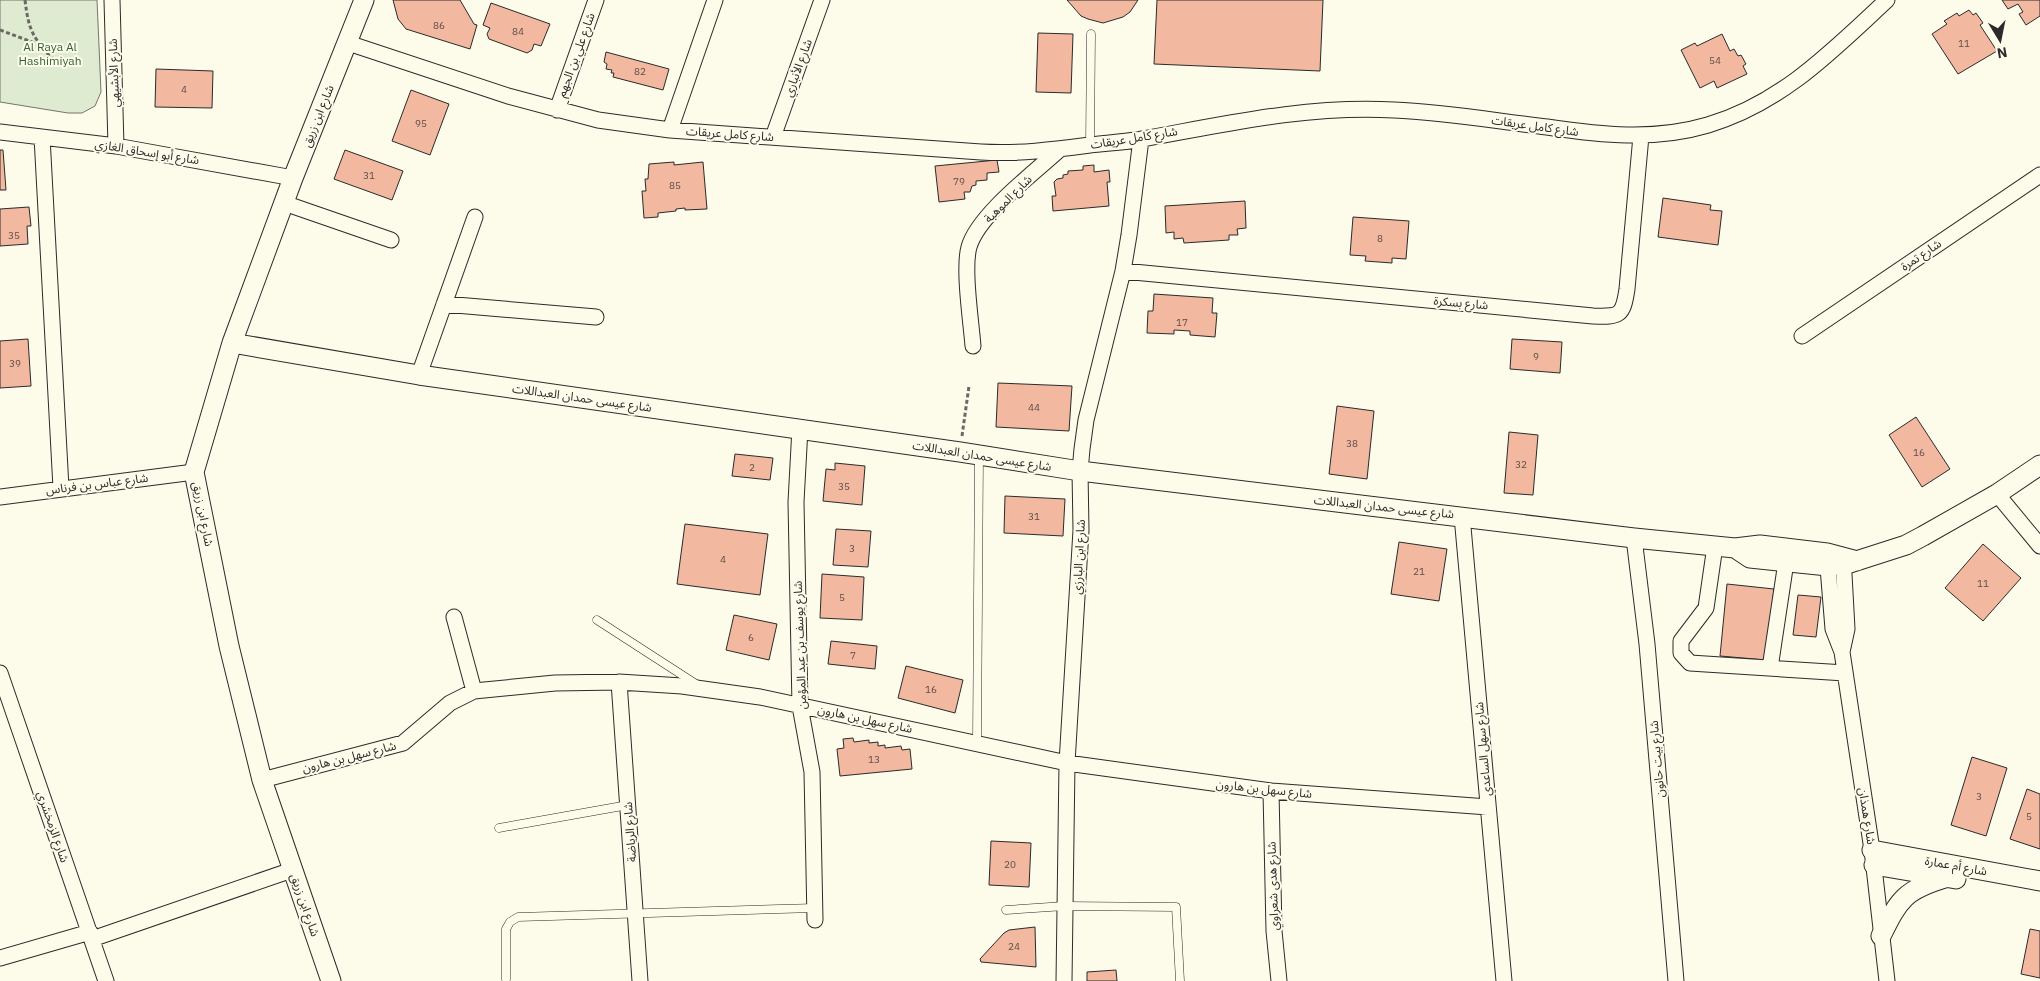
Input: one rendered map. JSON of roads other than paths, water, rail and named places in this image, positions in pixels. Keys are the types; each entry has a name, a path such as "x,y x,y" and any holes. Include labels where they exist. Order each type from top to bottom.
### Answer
{"street":[{"name":"شارع الأبشيهي","path":"112,0 116,146"},
{"name":"شارع ابن زريق","path":"331,981 262,780 229,646 194,472 232,343 293,178 364,0"},
{"name":"شارع علي بن الجهم","path":"557,110 596,0"},
{"path":"670,130 716,0"},
{"name":"شارع الأنباري","path":"773,137 822,0"},
{"name":"شارع كامل عريقات","path":"348,43 557,110 598,120 670,130 1003,153 1059,150 1141,139 1240,120 1343,109 1440,113 1593,134 1641,136 1672,134 1709,125 1754,108 1789,86 1830,54 1887,0"},
{"name":"شارع أبو إسحاق الغازي","path":"0,132 116,146 293,178"},
{"name":"شارع بسكرة","path":"1123,272 1573,314 1616,316 1624,307 1627,289 1641,136"},
{"path":"42,137 62,488"},
{"name":"شارع ابن البارزي","path":"1064,981 1067,763 1081,530 1080,472 1086,420 1123,272 1130,235 1141,139"},
{"name":"شارع الموهبة","path":"973,346 967,263 973,236 988,216 1059,150"},
{"name":"شارع تمرة","path":"1802,336 2040,175"},
{"path":"284,203 391,240"},
{"path":"419,375 475,217"},
{"path":"444,304 596,317"},
{"name":"شارع عيسى حمدان العبداللات","path":"232,343 419,375 800,428 1080,472 1634,538 1736,548 1760,545 1840,560"},
{"name":"شارع يوسف بن عبد المؤمن","path":"800,428 796,502 800,706 812,772 815,914"},
{"name":"شارع عيسى حمدان العبداللات","path":"1736,548 1750,558 1786,562 1840,560 1906,544 1997,494 2040,465"},
{"name":"شارع عباس بن فرناس","path":"0,497 194,472"},
{"path":"1997,494 2040,546"},
{"name":"شارع سهل الساعدي","path":"1462,516 1504,981"},
{"name":"شارع بيت حانون","path":"1634,538 1647,644 1676,981"},
{"path":"1716,546 1706,608 1681,641 1681,653 1690,663 1845,672"},
{"name":"شارع همذان","path":"1840,560 1833,629 1842,652 1873,857 1887,981"},
{"path":"1770,668 1786,562"},
{"path":"454,617 474,691"},
{"name":"شارع الزمخشري","path":"0,673 106,981"},
{"name":"شارع سهل بن هارون","path":"262,780 403,743 450,703 474,691 555,683 619,682 682,686 760,697 1067,763 1271,791 1488,807"},
{"name":"شارع الرياضة","path":"619,682 640,981"},
{"name":"شارع هدى شعراوي","path":"1271,791 1274,931 1279,981"},
{"name":"شارع أم عمارة","path":"1873,857 1949,878 2040,894"},
{"name":"شارع أم عمارة","path":"1873,857 2040,881"},
{"path":"0,958 91,936 292,870"},
{"path":"1881,936 1893,911 1906,895 1917,888 1949,878"}],"lane":[{"path":"1090,145 1091,34"},
{"path":"977,743 979,455"},
{"path":"597,620 706,690"},
{"path":"499,828 628,805"},
{"path":"1006,910 1065,906 1176,907 1180,981"},
{"path":"506,979 506,929 510,922 518,917 636,914 815,914"}],"park label":[{"name":"Al Raya Al Hashimiyah","path":"50,54"}]}
